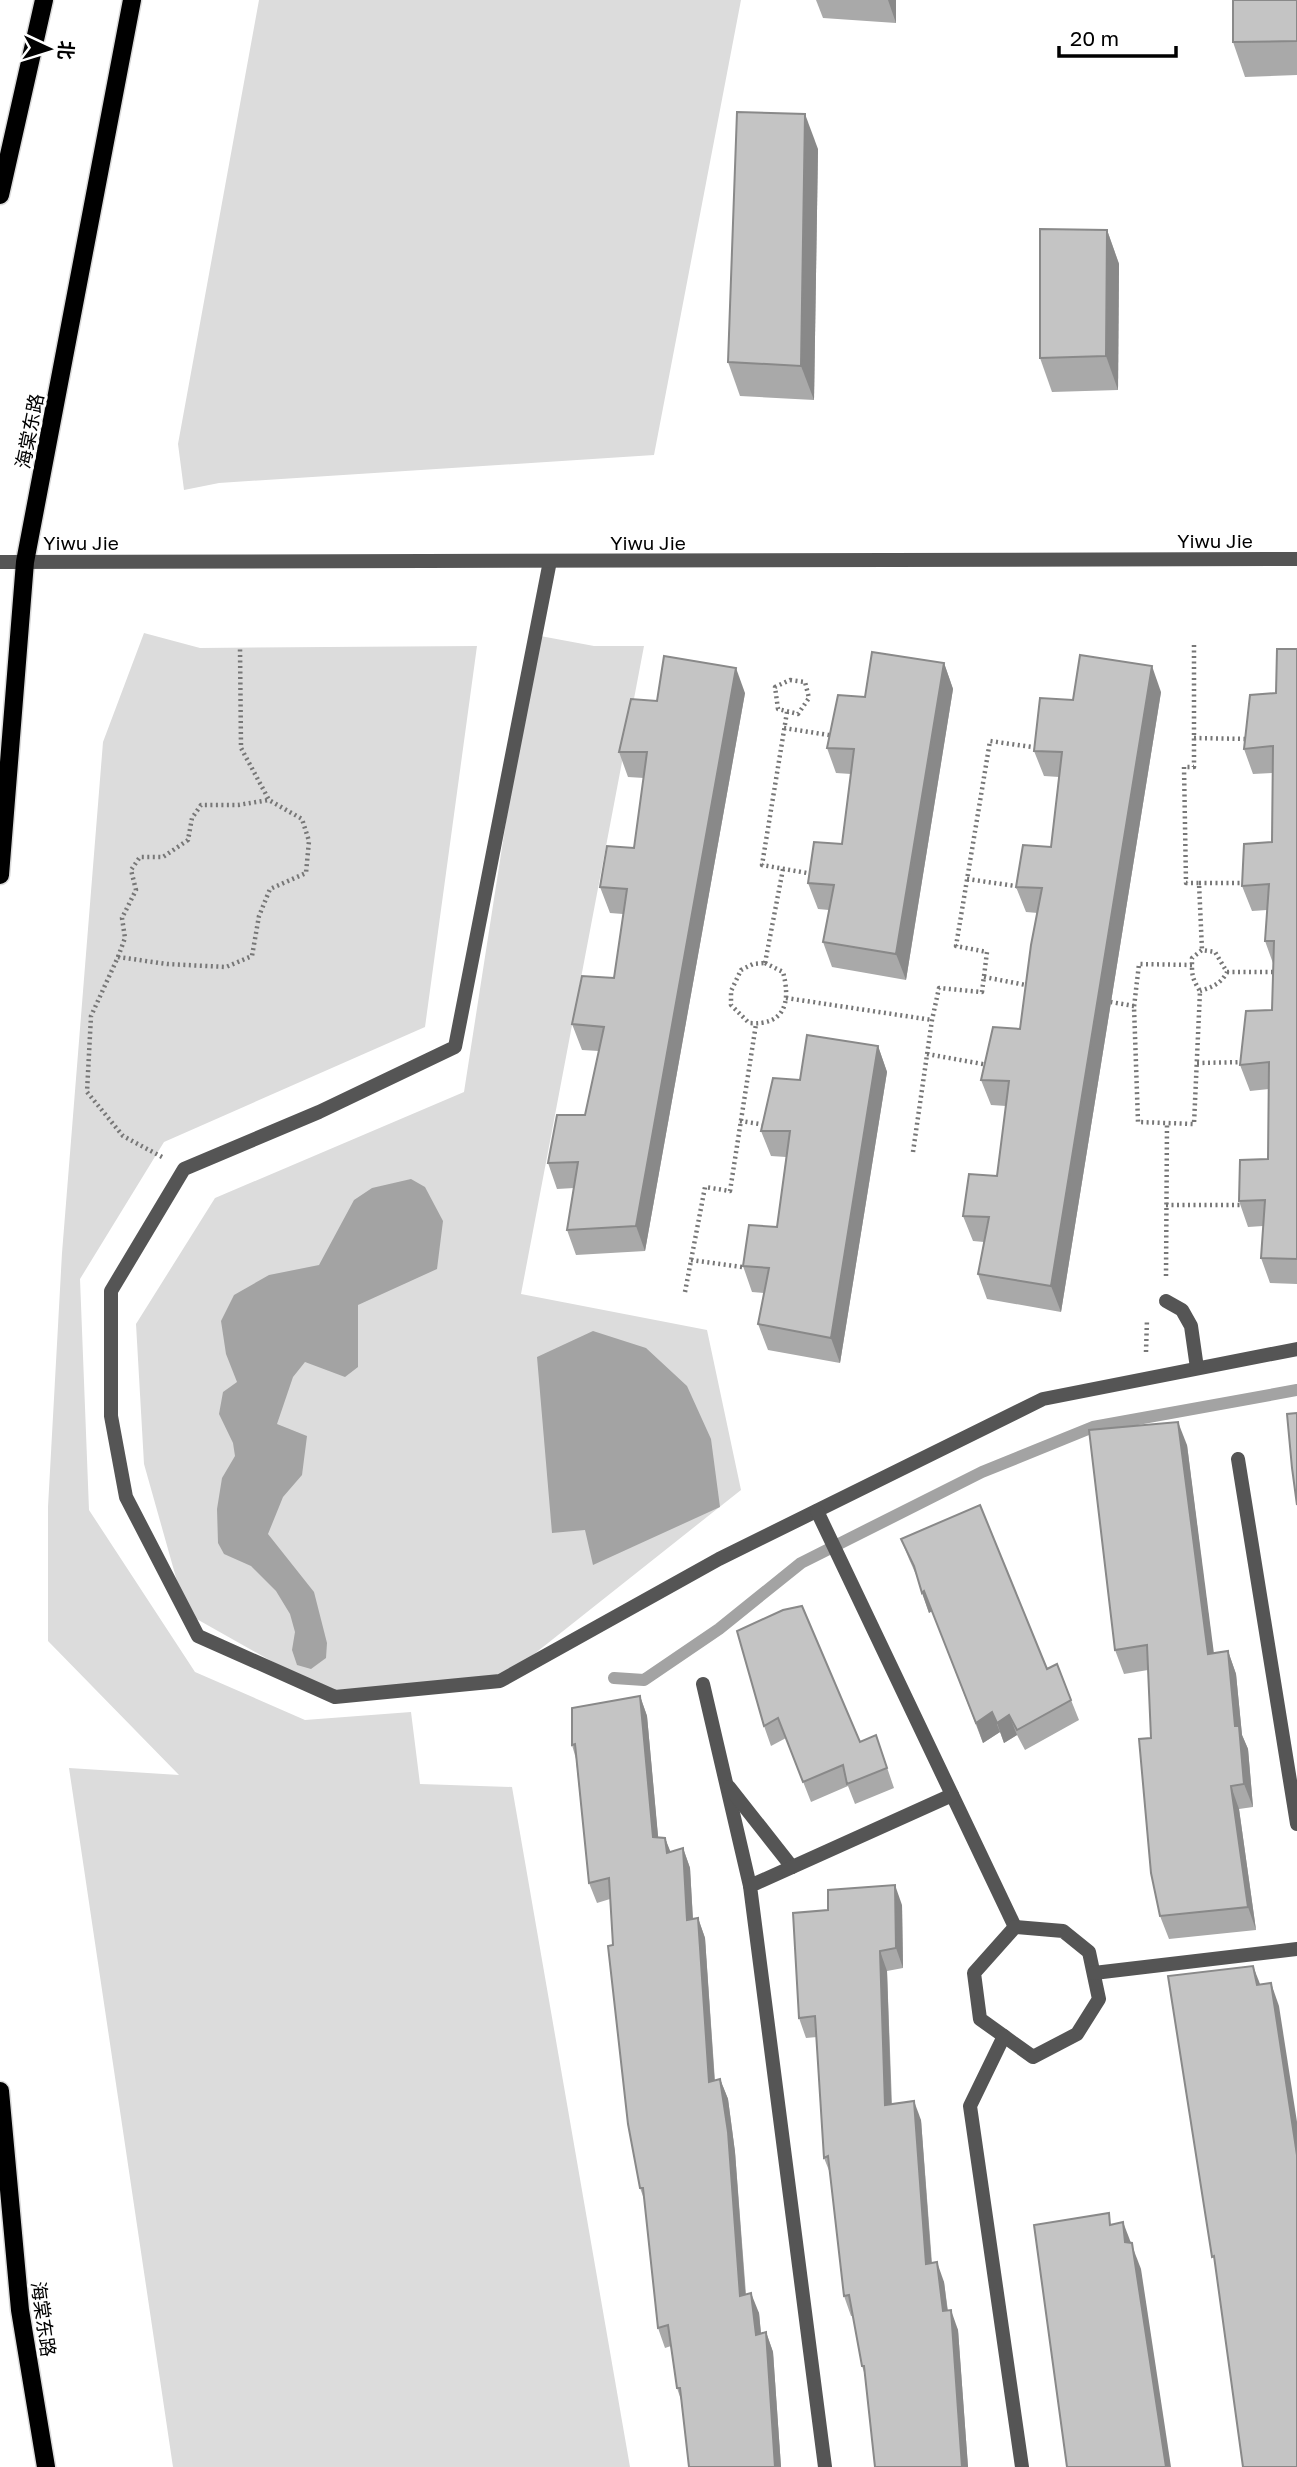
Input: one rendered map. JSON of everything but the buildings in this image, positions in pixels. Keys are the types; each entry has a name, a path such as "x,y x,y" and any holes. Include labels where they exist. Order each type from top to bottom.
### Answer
{"main road":[{"path":"0,195 44,0"},
{"name":"海棠东路","path":"0,875 25,562 132,0"},
{"name":"海棠东路","path":"0,2091 20,2310 46,2467"}],"street":[{"name":"Yiwu Jie","path":"0,562 1297,559"},
{"path":"550,561 455,1046 319,1112 184,1169 111,1291 111,1416 126,1497 198,1636 335,1697 499,1681 719,1559 1043,1399 1297,1349"},
{"path":"1166,1301 1182,1310 1191,1326 1197,1368"},
{"path":"1238,1459 1297,1824"},
{"path":"817,1511 1015,1927"},
{"path":"703,1684 750,1886 825,2467"},
{"path":"726,1783 792,1867"},
{"path":"750,1886 952,1795"},
{"path":"1015,1927 1063,1931 1089,1952 1099,1999 1077,2034 1033,2057 980,2019 974,1973 1015,1927"},
{"path":"1094,1973 1297,1949"},
{"path":"1004,2036 970,2106 1022,2467"}],"path":[{"path":"1194,645 1194,767 1184,767 1186,883 1252,883"},
{"path":"118,957 167,964 226,967 252,956 260,916 271,889 306,873 309,841 302,819 269,800 241,748 240,647"},
{"path":"790,680 804,682 809,698 798,714 787,712 778,709 775,687 790,680"},
{"path":"787,712 762,865 807,873"},
{"path":"784,728 844,738"},
{"path":"1194,738 1257,739"},
{"path":"912,1152 939,988 982,992 987,952 956,946 990,741 1047,749"},
{"path":"184,1169 124,1136 87,1092 91,1016 125,938 122,918 136,890 131,870 140,857 163,858 188,840 192,818 201,805 238,805 269,800"},
{"path":"765,963 783,869"},
{"path":"967,878 1029,888"},
{"path":"1199,883 1202,950"},
{"path":"1192,965 1139,964 1134,1007 1138,1122 1194,1124 1200,991 1191,978 1192,965 1192,958 1202,950 1215,952 1227,972"},
{"path":"765,963 783,972 788,991 786,998 779,1015 764,1024 756,1024 749,1023 732,1005 731,991 741,970 753,964 765,963"},
{"path":"1227,972 1283,972"},
{"path":"1200,991 1223,980 1227,972"},
{"path":"984,977 1035,987"},
{"path":"786,998 932,1020"},
{"path":"1098,1000 1134,1007"},
{"path":"685,1292 705,1187 730,1191 756,1024"},
{"path":"927,1054 999,1067"},
{"path":"1196,1063 1252,1061"},
{"path":"740,1121 777,1127"},
{"path":"1145,1379 1147,1318 1166,1301 1167,1123"},
{"path":"1166,1205 1249,1205"},
{"path":"691,1261 756,1269"}],"shaded area":[{"path":"259,0 741,0 654,455 219,483 184,490 178,444"},
{"path":"144,633 200,648 477,646 425,1027 164,1142 80,1279 89,1510 195,1672 305,1720 411,1712 420,1784 512,1787 630,2467 173,2467 69,1768 179,1775 48,1641 48,1507 62,1253 103,742"},
{"path":"535,635 594,646 644,646 521,1294 707,1330 741,1490 500,1681 335,1697 186,1613 144,1464 136,1324 215,1198 464,1092"},
{"path":"411,1179 425,1187 443,1221 437,1269 358,1305 358,1367 345,1377 305,1362 293,1377 277,1424 307,1436 302,1475 283,1497 268,1534 314,1592 327,1643 326,1658 311,1669 297,1665 292,1650 295,1632 290,1614 276,1591 251,1566 224,1554 218,1543 217,1509 222,1478 235,1456 233,1443 219,1414 223,1392 237,1382 226,1354 221,1321 234,1295 269,1275 319,1265 354,1200 372,1188"},
{"path":"593,1331 646,1348 687,1386 711,1439 720,1507 593,1565 585,1530 552,1533 537,1357"}],"waterway":[{"path":"614,1678 644,1680 719,1629 801,1563 982,1472 1093,1427 1297,1390"}]}
